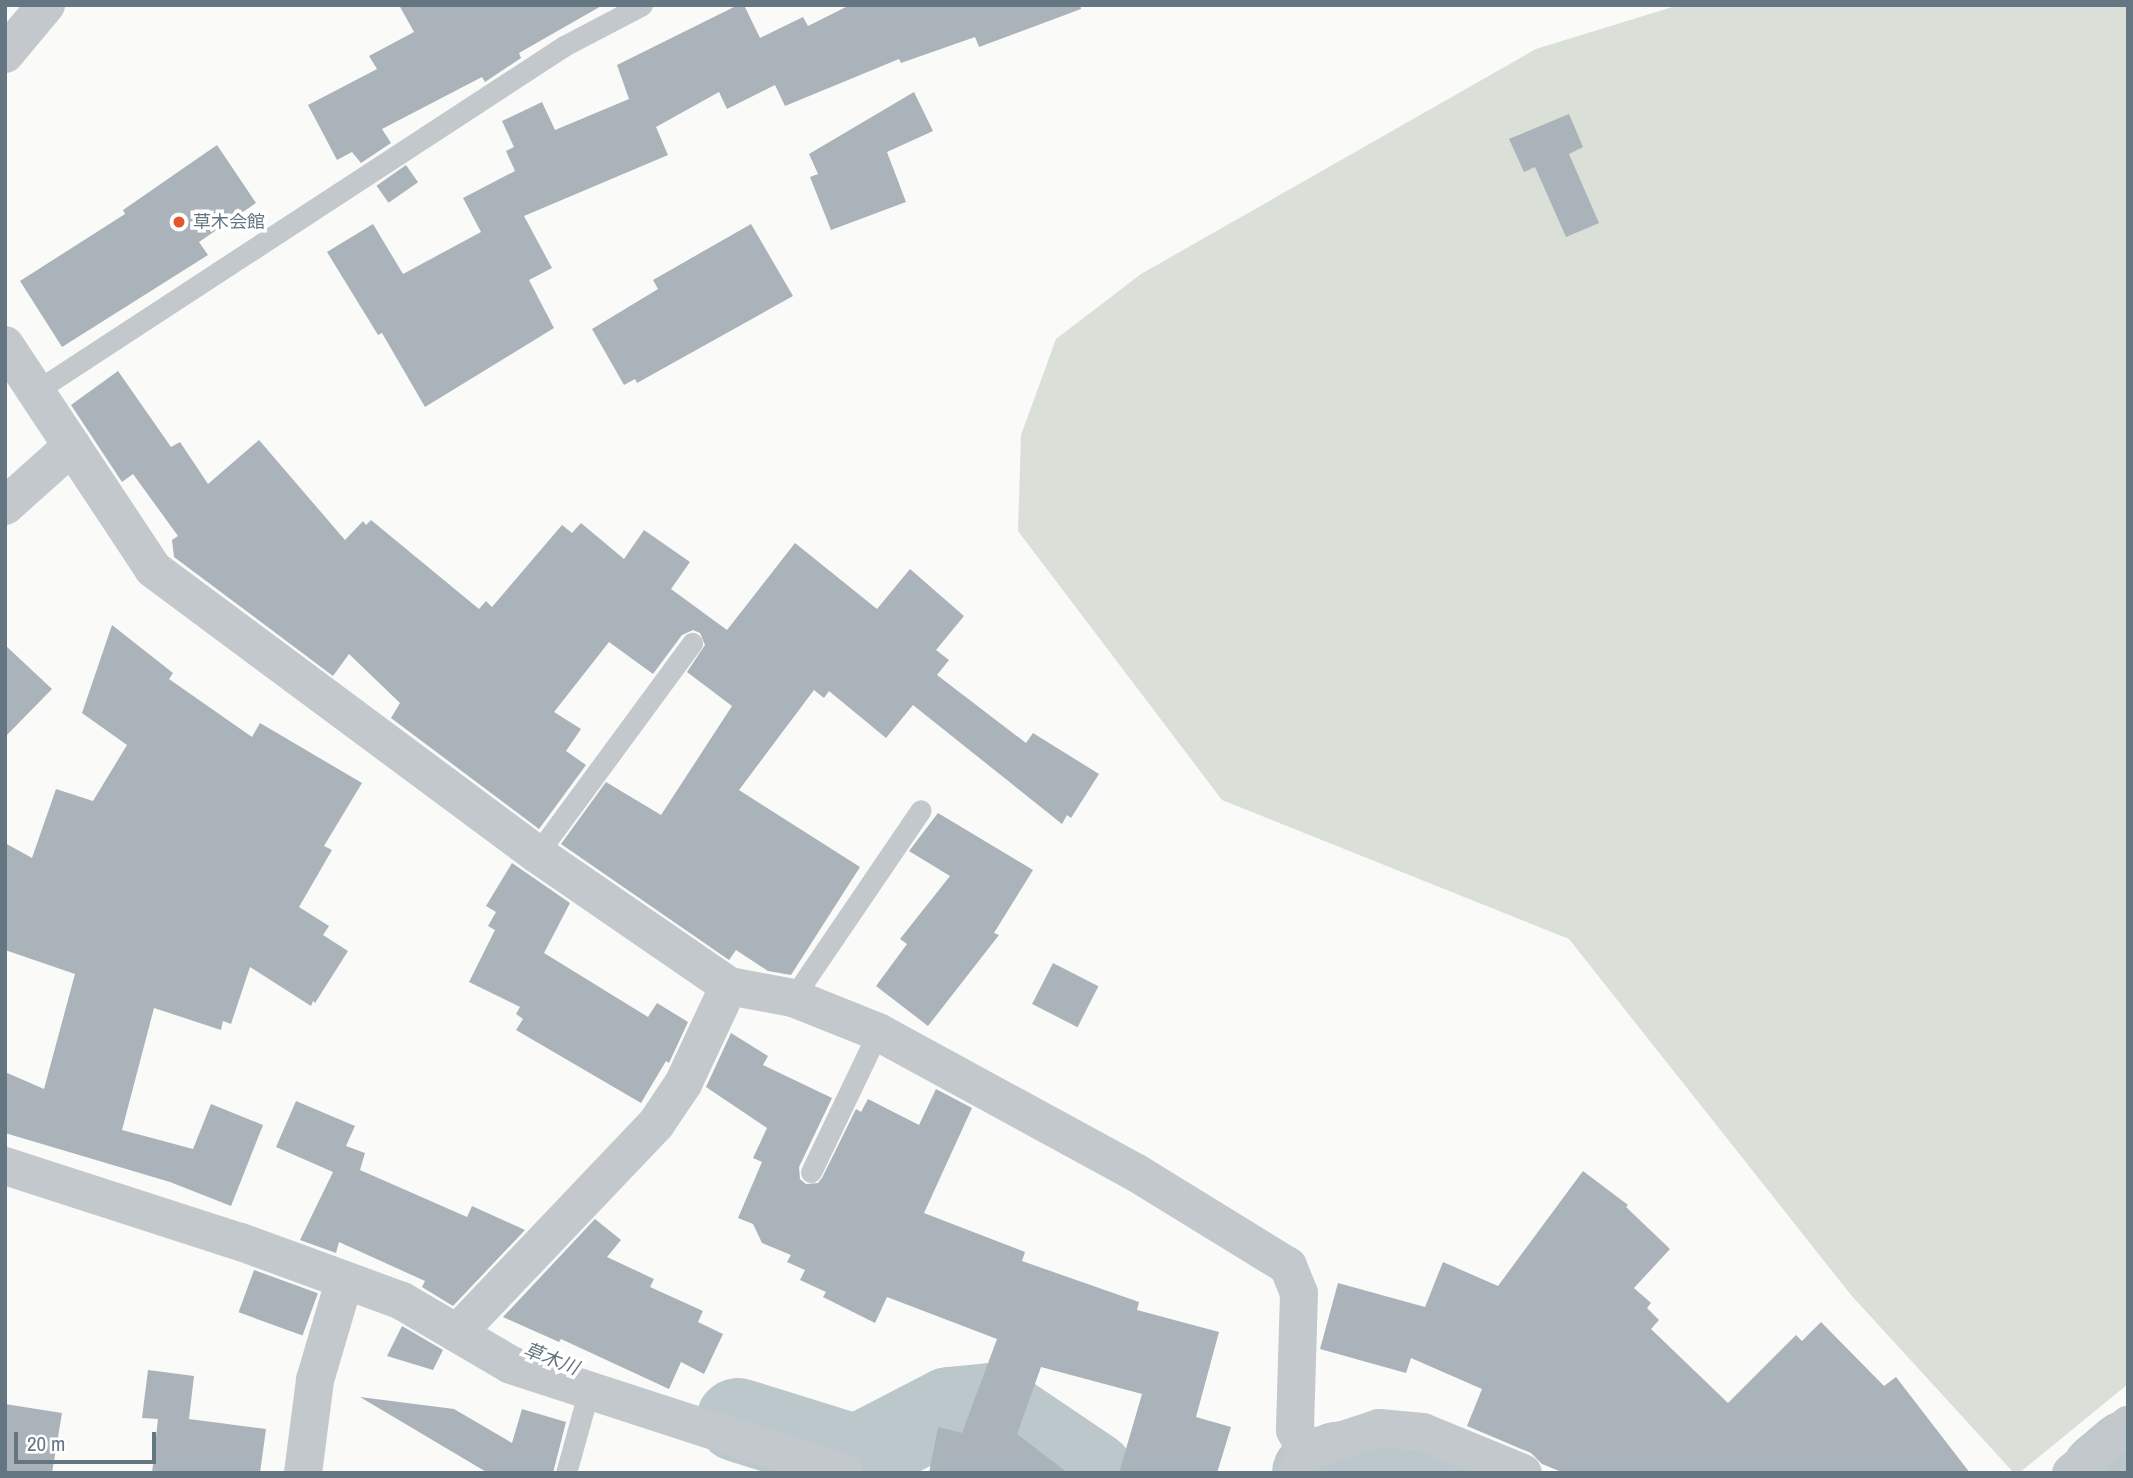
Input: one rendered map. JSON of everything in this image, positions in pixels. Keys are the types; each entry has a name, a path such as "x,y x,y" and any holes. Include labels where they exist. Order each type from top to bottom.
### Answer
{"street":[{"path":"5,54 46,5"},
{"path":"5,345 153,569 537,854 729,986 793,998 878,1032 1135,1172 1287,1266 1300,1293 1295,1430 1302,1464 1379,1428 1433,1434 1522,1473"},
{"path":"5,506 72,446"},
{"path":"465,1325 656,1124 683,1084 729,986"},
{"path":"5,1166 241,1242 465,1325 511,1364 844,1473"},
{"path":"303,1473 315,1380 344,1282"},
{"path":"2081,1469 2128,1425"}],"lane":[{"path":"36,391 564,46 642,5"},
{"path":"537,854 692,643"},
{"path":"793,998 921,810"},
{"path":"811,1172 878,1032"},
{"path":"566,1473 589,1390"}],"shaded area":[{"path":"1679,5 2128,5 2128,1384 2019,1473 2014,1473 1851,1295 1569,939 1222,800 1018,531 1021,435 1056,339 1141,274 1536,49"}],"building":[{"path":"399,5 603,5 519,53 521,58 485,82 482,77 382,129 391,143 361,163 352,152 337,160 308,105 377,69 369,56 414,32"},
{"path":"738,5 744,5 760,38 803,17 808,26 850,5 1080,5 1081,9 979,47 975,37 901,63 899,59 785,106 775,85 727,109 719,92 656,127 668,155 524,216 552,268 529,280 554,328 425,407 382,333 378,335 327,252 373,224 403,274 481,232 463,198 515,171 506,151 514,147 502,121 542,102 555,130 629,99 617,65"},
{"path":"914,92 933,131 887,152 906,202 831,230 810,177 818,174 809,154"},
{"path":"1569,114 1583,147 1569,154 1599,223 1566,237 1535,167 1524,172 1509,139"},
{"path":"217,145 256,203 199,242 208,255 62,347 20,281 125,214 123,210"},
{"path":"406,165 418,182 389,203 377,186"},
{"path":"751,224 793,296 637,383 635,379 624,385 592,329 658,289 653,280"},
{"path":"118,371 171,447 180,442 208,484 259,440 345,540 363,521 366,525 371,520 479,609 486,601 492,607 562,525 572,533 581,523 624,559 644,530 690,562 671,589 727,630 795,543 877,609 910,569 964,616 936,650 949,660 937,675 1026,743 1033,733 1099,774 1071,818 1067,815 1062,824 913,705 886,738 829,691 824,698 814,690 739,790 860,867 791,975 768,971 736,950 729,960 561,844 606,782 661,815 732,706 687,672 705,645 700,633 693,630 682,635 653,674 609,642 554,712 581,729 566,751 586,765 539,829 391,718 400,703 349,654 333,676 174,557 172,540 178,536 133,474 122,482 71,405"},
{"path":"112,625 173,673 169,679 252,737 260,723 362,783 324,846 332,850 299,907 329,926 323,935 348,951 315,1003 313,1001 311,1006 250,967 231,1024 223,1021 221,1030 154,1008 122,1130 193,1149 211,1104 263,1125 231,1206 170,1182 5,1133 5,1072 44,1089 75,974 5,950 5,843 32,858 56,789 93,801 127,745 82,713"},
{"path":"5,645 52,689 5,737"},
{"path":"938,813 1033,870 994,933 999,935 928,1026 876,986 907,944 900,939 950,876 909,851"},
{"path":"512,863 570,903 544,953 648,1017 657,1003 688,1022 669,1063 666,1061 641,1103 516,1030 523,1019 516,1014 520,1007 469,982 495,930 488,926 496,912 486,906"},
{"path":"1053,963 1098,986 1078,1027 1032,1004"},
{"path":"731,1033 768,1056 763,1065 832,1098 799,1167 800,1179 806,1184 818,1183 822,1178 856,1109 861,1112 868,1099 919,1125 936,1089 972,1108 924,1213 1025,1252 1022,1261 1139,1302 1137,1310 1219,1332 1196,1417 1231,1427 1217,1473 1119,1473 1142,1394 1041,1367 1017,1434 1068,1473 929,1473 938,1427 962,1433 997,1339 887,1297 875,1323 823,1297 826,1292 800,1280 805,1270 787,1262 791,1255 762,1243 753,1224 738,1218 762,1162 753,1158 767,1128 706,1087"},
{"path":"296,1101 355,1126 346,1146 365,1153 360,1170 467,1217 472,1206 525,1230 453,1306 422,1287 425,1281 339,1242 336,1253 300,1240 333,1172 276,1147"},
{"path":"1583,1171 1628,1205 1626,1207 1670,1249 1634,1288 1651,1303 1647,1308 1659,1320 1651,1329 1728,1403 1796,1335 1802,1341 1821,1322 1884,1386 1896,1377 1970,1473 1564,1473 1542,1464 1531,1453 1467,1426 1482,1389 1411,1358 1406,1373 1320,1349 1338,1283 1425,1307 1443,1262 1498,1286"},
{"path":"595,1219 621,1240 607,1257 654,1279 650,1287 703,1311 698,1322 723,1334 704,1374 681,1362 669,1389 561,1339 559,1342 503,1317"},
{"path":"254,1270 318,1293 303,1336 239,1312"},
{"path":"402,1326 443,1350 433,1370 387,1356"},
{"path":"148,1370 194,1376 189,1419 266,1429 260,1473 152,1473 158,1419 142,1418"},
{"path":"360,1397 454,1409 512,1443 522,1409 566,1422 553,1473 488,1473"},
{"path":"5,1404 62,1413 52,1473 5,1473"}],"waterway":[{"name":"草木川","path":"738,1420 847,1454 862,1454 949,1409 991,1405 1092,1473"},
{"name":"草木川","path":"2103,1473 2128,1452"},
{"name":"草木川","path":"1314,1473 1337,1464 1406,1456 1430,1462 1433,1473"}],"place":[{"name":"草木会館","path":"179,222"}]}
